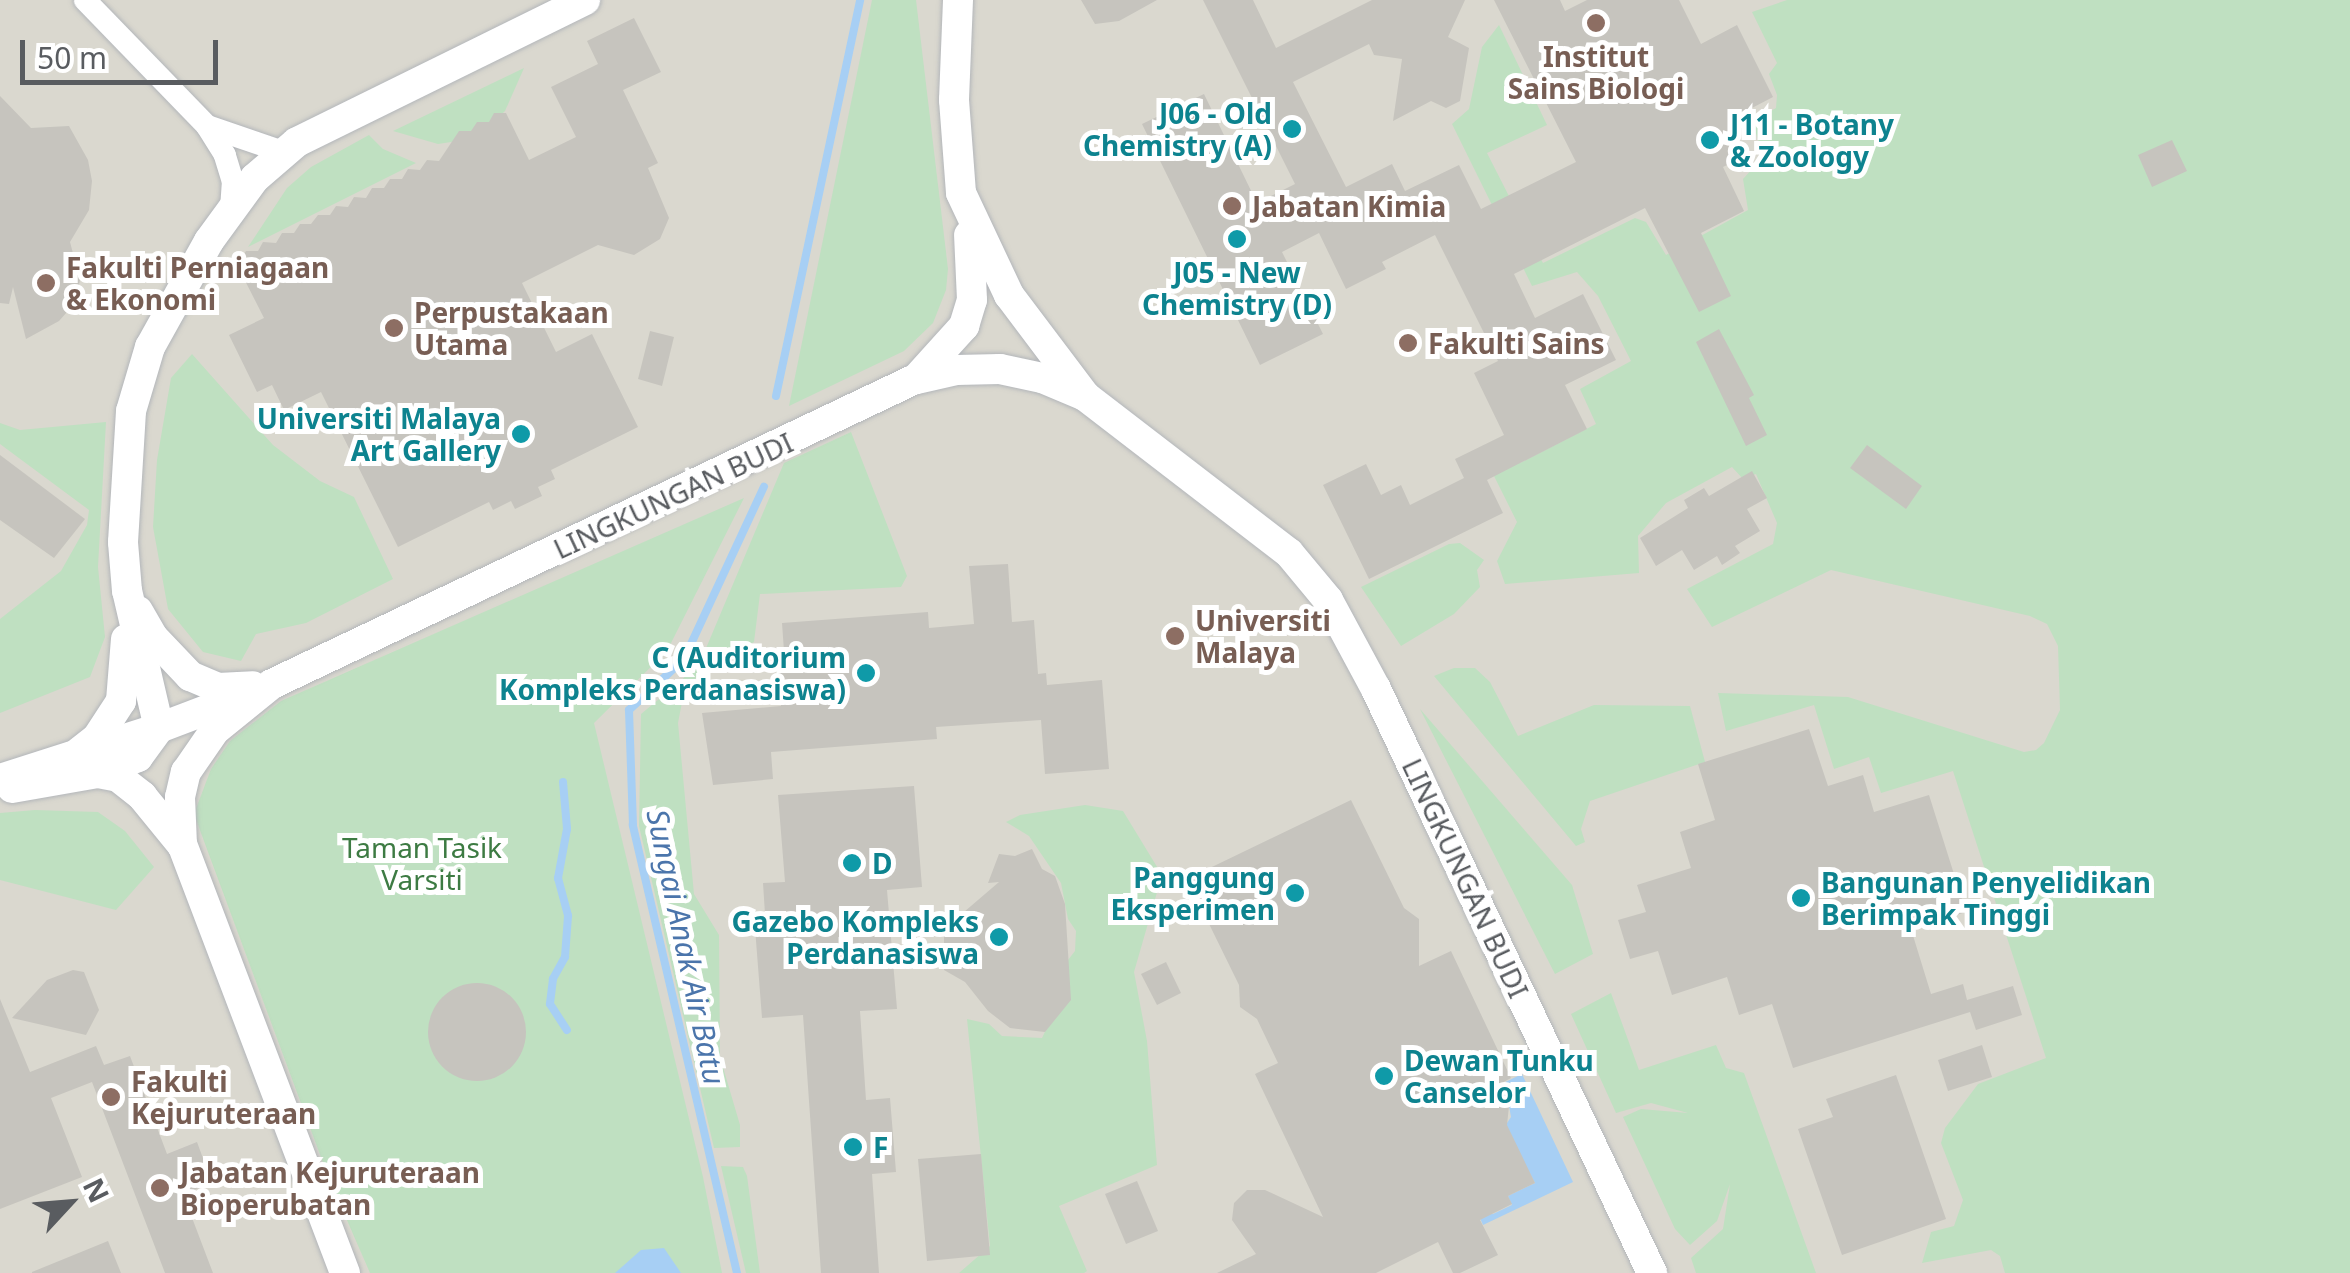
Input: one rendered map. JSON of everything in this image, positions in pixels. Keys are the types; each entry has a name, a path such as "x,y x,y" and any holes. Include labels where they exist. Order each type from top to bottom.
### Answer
{"street":[{"path":"85,0 206,126 225,155 233,182 231,209"},
{"path":"0,788 20,789 87,764 97,738 120,702 126,677 122,542 127,451 141,371 209,240 254,178 283,152 370,103 585,0"},
{"name":"LINGKUNGAN BUDI","path":"958,0 955,50 961,193 1009,295 1085,396"},
{"path":"206,126 283,152"},
{"path":"916,380 964,326 972,300 973,259 961,193"},
{"name":"LINGKUNGAN BUDI","path":"87,764 160,728 272,684 916,380 956,370 1000,368 1042,378 1085,396 1305,569 1363,664 1652,1273"},
{"path":"126,591 153,638 190,676 218,688 272,684"},
{"path":"126,591 160,728"},
{"name":"LINGKUNGAN BUDI","path":"272,684 214,730 186,772 180,797 182,845 346,1273"},
{"path":"0,779 87,764 132,786 182,845"}],"shaded area":[{"name":"Universiti Malaya","path":"0,0 2350,0 2350,1273 0,1273"}],"green space":[{"path":"872,0 916,0 948,269 946,290 933,323 904,351 789,406"},
{"path":"1787,0 2350,0 2350,1273 2005,1273 2000,1256 1991,1250 1922,1263 1931,1232 1954,1226 1963,1200 1941,1143 1945,1128 1978,1084 2046,1058 1953,771 1881,793 1869,757 1834,769 1814,705 1726,731 1718,693 1848,697 2024,752 2036,750 2044,743 2060,710 2058,646 2047,624 2030,616 1831,570 1712,627 1687,589 1773,544 1777,523 1756,474 1743,479 1732,467 1666,503 1638,536 1639,573 1505,584 1497,561 1517,522 1485,458 1520,463 1596,424 1580,389 1631,361 1598,296 1577,272 1532,286 1452,124 1469,109 1482,47 1499,25 1547,125 1487,153 1543,263 1635,218 1646,222 1666,255 1748,210 1743,179 1764,156 1752,122 1776,108 1777,95 1769,74 1777,63 1752,12"},
{"path":"524,68 505,111 486,129 464,140 438,144 393,131"},
{"path":"369,135 383,149 416,163 248,247 287,188 311,167"},
{"path":"192,354 273,445 320,481 354,497 393,579 306,623 256,634 241,661 203,652 168,609 153,527 157,460 171,378"},
{"path":"106,422 98,567 105,637 90,677 0,713 0,619 61,571 87,525 89,510 0,444 0,423 20,430"},
{"path":"851,432 907,576 901,587 760,594 754,642 702,669 683,697 678,723 694,894 719,935 720,1057 740,1125 740,1147 714,1148 639,826 641,714 682,680 704,653 784,463"},
{"name":"Taman Tasik Varsiti","path":"744,498 667,651 594,723 703,1177 722,1273 370,1273 329,1179 194,814 211,769 230,741 281,701"},
{"path":"1460,543 1484,560 1477,570 1480,587 1454,614 1401,646 1361,587 1449,544"},
{"path":"1454,668 1475,668 1490,682 1518,736 1594,705 1690,706 1705,762 1590,801 1581,829 1585,842 1576,846 1434,676"},
{"path":"1420,709 1572,885 1593,954 1555,974"},
{"path":"1085,805 1123,811 1162,875 1134,972 1147,1041 1157,1165 1059,1206 1087,1271 1084,1273 959,1273 990,1246 967,1019 989,1024 1002,1036 1042,1038 1068,960 1075,951 1076,931 1068,919 1061,883 1029,836 1006,822 1020,815"},
{"path":"98,812 125,831 154,867 116,910 0,880 0,813"},
{"path":"1611,993 1639,1070 1716,1045 1726,1068 1744,1073 1816,1273 1696,1273 1691,1258 1723,1229 1730,1184 1717,1221 1690,1245 1675,1229 1623,1117 1641,1109 1688,1113 1651,1103 1616,1113 1571,1014"},
{"path":"721,1166 743,1167 747,1176 760,1273 746,1273"}],"water":[{"path":"1522,1074 1573,1182 1483,1225 1477,1211 1493,1214 1512,1205 1508,1196 1535,1183 1505,1126 1511,1117 1509,1106 1491,1089"},
{"path":"664,1248 681,1273 615,1273 641,1250"}],"building":[{"path":"1081,0 1157,0 1119,21 1095,24"},
{"path":"1203,0 1253,0 1276,48 1372,0 1465,0 1448,37 1469,48 1460,101 1446,108 1431,101 1393,121 1402,59 1374,55 1369,44 1293,82 1346,187 1392,164 1405,191 1459,165 1481,209 1576,162 1494,0 1560,0 1565,11 1587,0 1679,0 1701,44 1737,25 1773,97 1729,120 1747,155 1723,167 1744,211 1701,233 1731,296 1699,312 1645,208 1514,274 1535,318 1583,294 1616,360 1565,385 1587,429 1487,480 1503,513 1369,579 1323,485 1366,464 1381,495 1401,485 1410,505 1464,478 1455,459 1504,435 1474,373 1498,361 1435,235 1382,262 1386,269 1346,289 1319,233 1282,252 1323,334 1260,365 1142,124 1204,94 1257,203 1295,184"},
{"name":"Perpustakaan Utama","path":"634,18 661,72 623,90 658,163 648,168 669,218 660,239 634,255 598,245 522,283 556,352 592,334 638,427 551,470 555,479 538,487 542,496 515,509 511,501 493,510 489,502 398,547 321,392 284,410 272,385 257,392 229,335 264,318 237,265 246,251 258,251 263,242 276,243 282,233 294,233 300,224 311,224 318,215 330,215 336,206 348,207 354,197 366,198 372,188 384,188 390,179 402,179 408,169 420,170 427,160 439,161 459,131 471,131 477,122 489,122 494,113 506,113 529,160 576,137 551,87 598,64 587,41"},
{"path":"0,96 31,128 69,126 88,160 92,181 89,210 70,242 80,280 75,303 59,321 26,339 13,287 9,304 0,303"},
{"path":"2172,140 2187,171 2152,187 2138,155"},
{"path":"1719,329 1754,395 1749,398 1767,435 1746,446 1696,342"},
{"path":"650,331 674,337 662,386 638,379"},
{"path":"1867,445 1922,486 1906,509 1850,468"},
{"path":"0,455 85,519 54,558 0,520"},
{"path":"1752,471 1767,498 1747,509 1760,531 1735,546 1740,553 1722,565 1717,556 1694,570 1682,550 1656,566 1640,538 1688,508 1684,500 1704,488 1709,496"},
{"path":"1008,564 1012,622 1034,620 1038,674 1046,673 1047,685 1102,680 1109,769 1045,774 1041,720 936,727 937,739 771,752 773,779 713,785 702,713 781,706 777,651 784,651 782,623 928,612 929,628 974,624 969,566"},
{"name":"Bangunan Penyelidikan Berimpak Tinggi","path":"1809,729 1828,786 1863,775 1874,812 1929,795 1966,912 1911,929 1931,994 1963,984 1967,1000 2013,986 2022,1015 1976,1030 1970,1012 1793,1068 1772,1004 1739,1015 1727,977 1672,995 1658,951 1630,959 1618,920 1646,912 1637,885 1691,868 1680,832 1715,820 1698,764"},
{"path":"914,786 922,887 887,890 897,1009 860,1011 866,1100 890,1098 896,1172 872,1174 879,1273 821,1273 803,1015 762,1018 754,915 765,914 763,883 785,882 778,795"},
{"path":"1351,800 1404,908 1419,919 1419,966 1451,951 1511,1078 1494,1087 1509,1106 1507,1125 1535,1183 1508,1196 1512,1204 1480,1220 1498,1255 1460,1273 1453,1273 1438,1242 1376,1273 1217,1273 1256,1254 1232,1220 1234,1203 1247,1190 1265,1190 1323,1217 1255,1074 1278,1063 1257,1019 1240,1007 1239,985 1187,879"},
{"path":"1032,849 1042,869 1055,876 1065,904 1071,1000 1045,1032 1010,1028 988,1011 965,982 944,970 944,936 957,918 999,882 988,883 999,854 1015,856"},
{"path":"1166,962 1181,993 1157,1005 1141,974"},
{"path":"73,970 84,972 99,1010 86,1035 12,1018 47,980"},
{"path":"477,983 504,991 518,1005 526,1032 518,1059 504,1073 477,1081 450,1073 436,1059 428,1032 436,1005 450,991"},
{"path":"0,999 30,1072 96,1046 104,1065 130,1056 167,1154 197,1142 212,1183 183,1194 213,1273 165,1273 92,1082 51,1098 82,1177 0,1209"},
{"path":"1982,1045 1992,1077 1948,1091 1938,1060"},
{"path":"1896,1075 1946,1219 1842,1255 1798,1129 1833,1117 1826,1099"},
{"path":"981,1154 990,1255 927,1261 918,1159"},
{"path":"1137,1181 1158,1231 1126,1244 1105,1194"},
{"path":"108,1241 121,1273 32,1273 32,1272"}],"waterway":[{"name":"Sungai Anak Air Batu","path":"776,396 860,0"},
{"name":"Sungai Anak Air Batu","path":"737,1273 633,825 629,710 684,659 764,487"},
{"path":"563,782 567,829 558,878 568,916 565,957 553,979 550,1004 567,1030"}],"place":[{"name":"Institut Sains Biologi","path":"1596,23"},
{"name":"J06 - Old Chemistry (A)","path":"1292,129"},
{"name":"J11 - Botany & Zoology","path":"1710,140"},
{"name":"Jabatan Kimia","path":"1232,206"},
{"name":"J05 - New Chemistry (D)","path":"1237,239"},
{"name":"Fakulti Perniagaan & Ekonomi","path":"46,283"},
{"name":"Perpustakaan Utama","path":"394,328"},
{"name":"Fakulti Sains","path":"1408,343"},
{"name":"Universiti Malaya Art Gallery","path":"521,434"},
{"name":"Universiti Malaya","path":"1175,636"},
{"name":"C (Auditorium Kompleks Perdanasiswa)","path":"866,673"},
{"name":"D","path":"852,863"},
{"name":"Panggung Eksperimen","path":"1295,893"},
{"name":"Bangunan Penyelidikan Berimpak Tinggi","path":"1801,898"},
{"name":"Gazebo Kompleks Perdanasiswa","path":"999,937"},
{"name":"Dewan Tunku Canselor","path":"1384,1076"},
{"name":"Fakulti Kejuruteraan","path":"111,1097"},
{"name":"F","path":"853,1147"},
{"name":"Jabatan Kejuruteraan Bioperubatan","path":"160,1188"}]}
